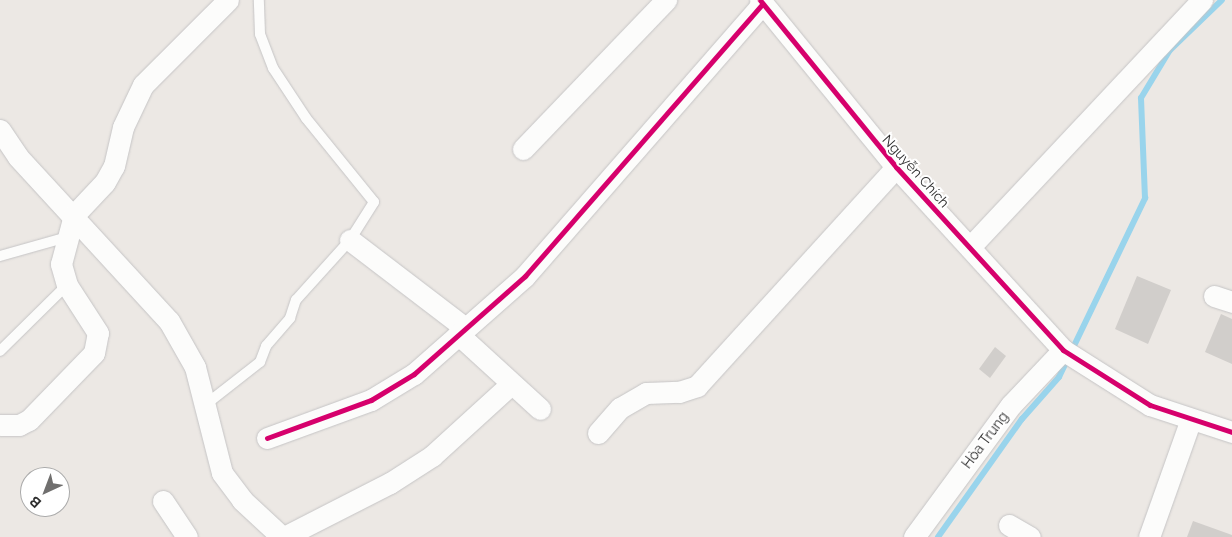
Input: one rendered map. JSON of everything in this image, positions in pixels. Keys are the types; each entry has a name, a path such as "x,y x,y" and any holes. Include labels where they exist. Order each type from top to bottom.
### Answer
{"street":[{"path":"0,425 19,425 29,420 94,353 98,340 95,326 67,285 61,264 74,214 105,182 114,166 123,127 142,85 228,0"},
{"path":"523,150 666,0"},
{"path":"970,247 1202,0"},
{"path":"267,438 390,390 525,276 761,2"},
{"name":"Nguyễn Chích","path":"761,2 896,167 1063,350 1117,386 1150,405 1191,420"},
{"path":"0,130 18,157 74,214 169,321 195,367 222,473 242,500 283,537 364,497 432,456 510,385"},
{"path":"598,433 620,408 646,394 679,392 697,386 896,167"},
{"path":"350,240 462,331 510,385 540,409"},
{"name":"Hòa Trung","path":"914,537 1011,405 1063,350"},
{"path":"1148,537 1191,420 1232,432"},
{"path":"163,501 187,537"},
{"path":"1010,525 1030,537"}],"lane":[{"path":"206,405 260,362 266,346 290,318 296,300 350,240 373,206 373,196 306,118 273,68 260,34 259,0"},
{"path":"0,256 67,237"},
{"path":"0,351 67,285"}],"building":[{"path":"1137,276 1171,290 1148,344 1115,329"},
{"path":"1221,314 1232,319 1232,364 1205,352"},
{"path":"995,347 1006,356 990,378 979,369"},
{"path":"1193,521 1232,535 1232,537 1187,537"}],"waterway":[{"path":"938,537 1022,419 1059,377 1145,198 1141,98 1170,50 1222,0"}],"cycle path":[{"path":"760,0 896,167 1063,350 1150,405 1232,432"},
{"path":"267,438 371,400 414,374 525,276 762,4"}]}
